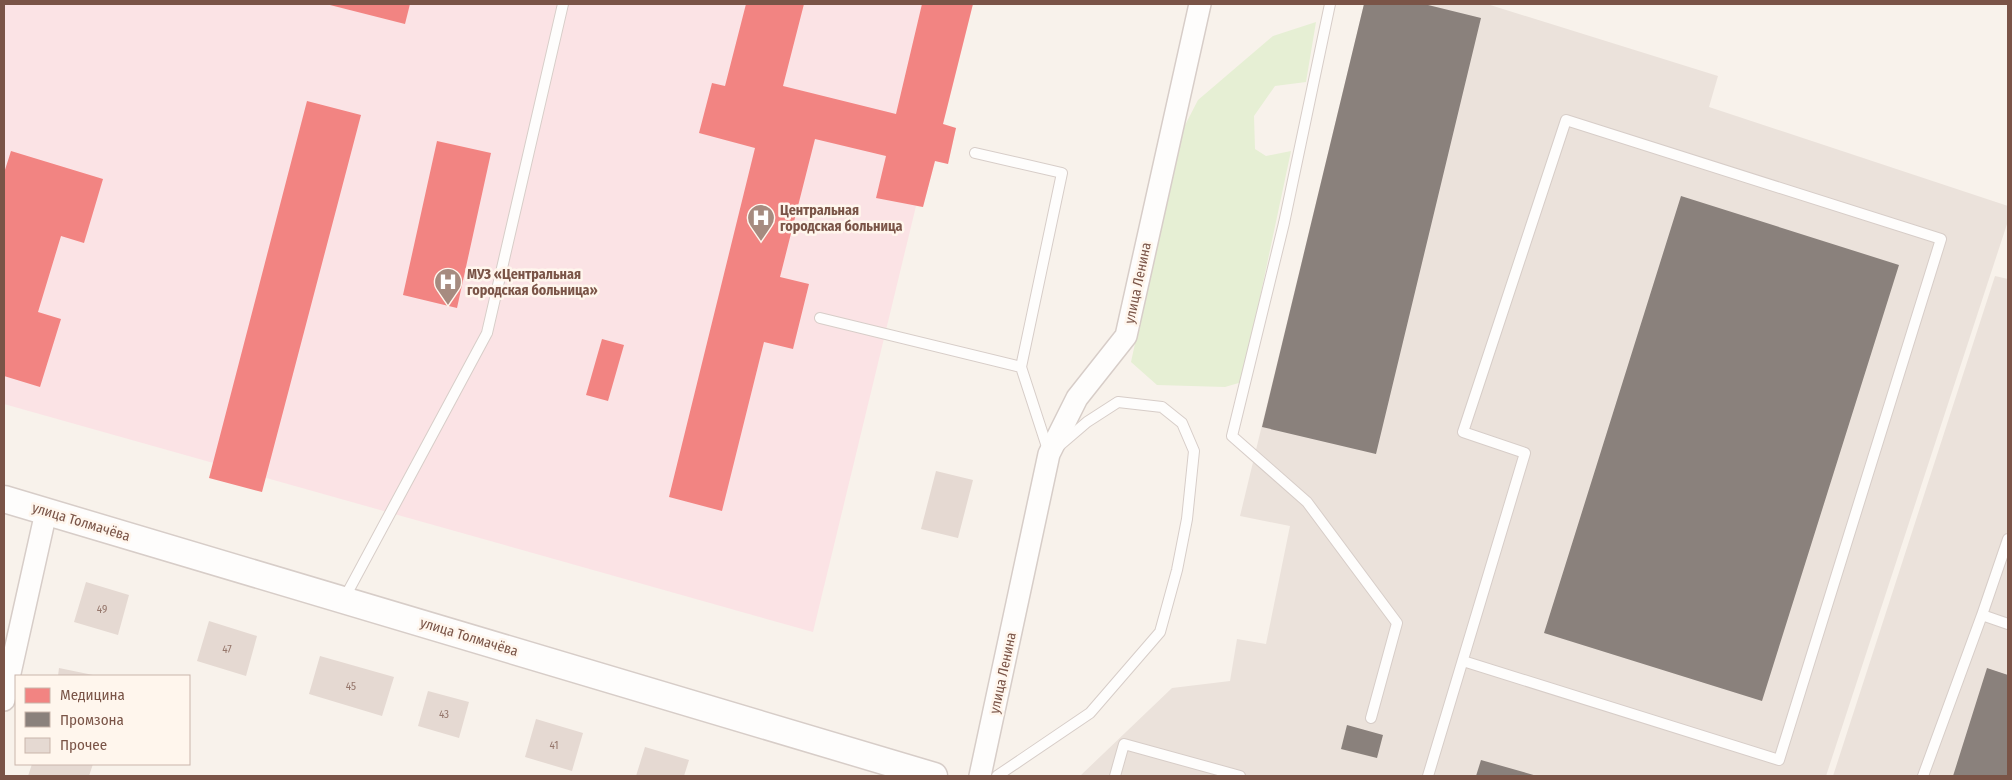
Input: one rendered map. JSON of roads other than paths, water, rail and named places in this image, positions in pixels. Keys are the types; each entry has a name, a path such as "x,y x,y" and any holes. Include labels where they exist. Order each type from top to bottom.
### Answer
{"street":[{"name":"улица Ленина","path":"980,776 1049,454 1077,398 1126,336 1200,4"},
{"name":"улица Толмачёва","path":"4,499 934,776"},
{"path":"4,700 46,512"}],"lane":[{"path":"343,600 487,333 563,4"},
{"path":"1330,4 1284,223 1232,436 1308,502 1397,623 1371,718"},
{"path":"1428,776 1462,661 1526,452 1463,432 1566,120 1942,239 1779,760 1462,661"},
{"path":"975,154 1062,174 1021,367 1049,454 1087,422 1118,402 1162,407 1182,423 1194,451 1187,519 1160,632 1090,713 997,776"},
{"path":"820,318 1021,367"},
{"path":"1923,776 2008,539"},
{"path":"1982,615 2008,624"},
{"path":"1115,776 1124,744 1240,776"}],"place":[{"name":"Центральная городская больница","path":"761,242"},
{"name":"МУЗ «Центральная городская больница»","path":"448,306"}]}
